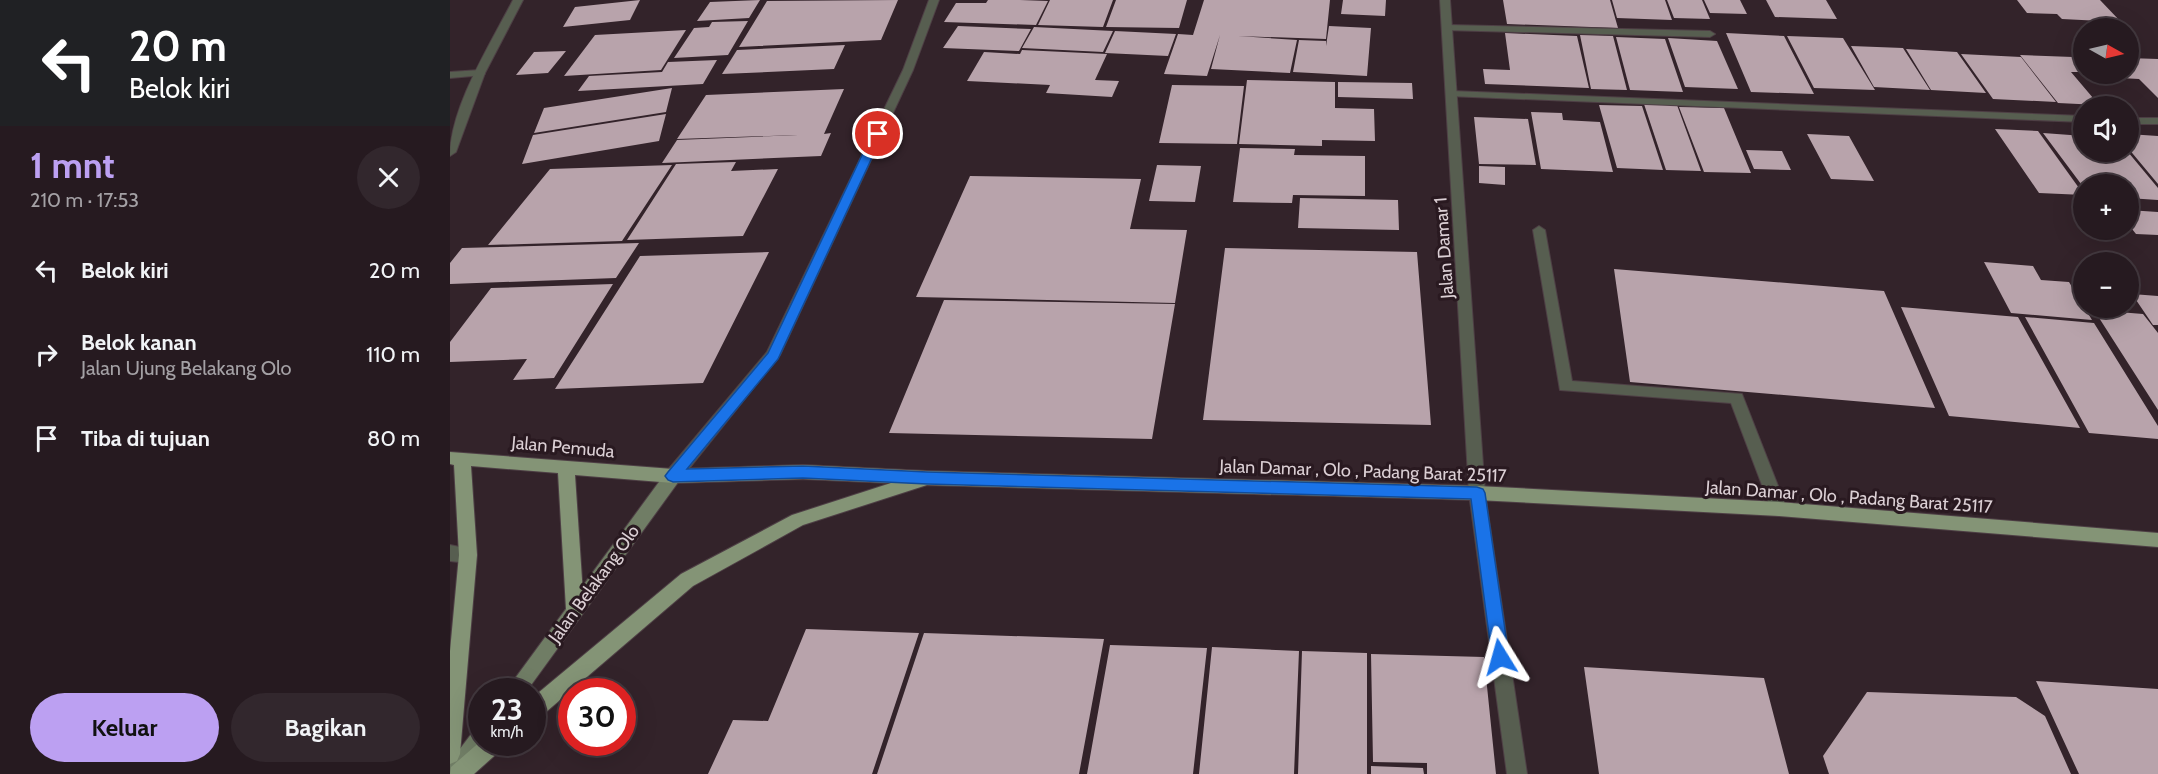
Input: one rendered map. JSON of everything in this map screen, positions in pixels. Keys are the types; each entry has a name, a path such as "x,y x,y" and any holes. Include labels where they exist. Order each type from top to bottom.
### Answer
{"main road":[{"name":"Jalan Pemuda","path":"456,458 673,476"},
{"path":"450,754 459,554 456,458"},
{"path":"566,467 575,609"},
{"name":"Jalan Damar , Olo , Padang Barat 25117","path":"673,476 803,472 927,478 1477,493 1779,509 2158,540"},
{"name":"Jalan Belakang Olo","path":"524,678 673,476"},
{"path":"546,699 687,580 798,520 927,478"},
{"path":"456,774 468,756"},
{"path":"456,774 478,756"}],"street":[{"path":"450,152 480,73 518,0"},
{"path":"673,476 773,355 908,70 934,0"},
{"name":"Jalan Damar 1","path":"1445,0 1477,493 1517,774"},
{"path":"1448,28 1710,34"},
{"path":"450,75 480,73"},
{"path":"1452,94 2073,119"},
{"path":"2139,121 2158,121"},
{"path":"1539,230 1565,386 1737,398 1779,509"}],"building":[{"path":"640,0 630,20 563,27 575,7"},
{"path":"760,0 749,18 697,21 710,2"},
{"path":"898,0 881,40 739,47 767,1"},
{"path":"988,0 1048,1 1036,25 944,22 956,3 986,3"},
{"path":"1050,0 1113,0 1103,27 1038,25"},
{"path":"1116,0 1187,0 1179,28 1106,27"},
{"path":"1204,0 1330,0 1326,39 1238,36 1297,40 1290,73 1211,69 1220,35 1207,76 1164,74 1178,34 1193,35"},
{"path":"1343,0 1386,0 1385,16 1341,14"},
{"path":"1503,0 1610,0 1618,28 1507,24"},
{"path":"1612,0 1665,0 1672,20 1617,18"},
{"path":"1667,0 1702,0 1710,19 1674,18"},
{"path":"1704,0 1740,0 1747,14 1710,13"},
{"path":"1766,0 1826,0 1837,19 1775,17"},
{"path":"2017,0 2100,0 2117,18 2062,19 2057,14 2027,13"},
{"path":"748,21 728,55 674,58 694,28 709,27 712,22"},
{"path":"958,26 1031,29 1019,51 943,48"},
{"path":"1329,26 1371,28 1367,76 1293,72 1299,40 1326,41 1326,46"},
{"path":"1034,27 1113,31 1103,52 1022,48"},
{"path":"686,30 661,70 564,76 595,35"},
{"path":"1115,31 1176,34 1168,56 1105,53"},
{"path":"1505,33 1577,36 1589,88 1485,84 1483,69 1510,70"},
{"path":"1726,33 1784,36 1814,94 1751,92"},
{"path":"1580,35 1613,36 1627,90 1591,89"},
{"path":"1787,36 1843,38 1875,90 1814,88"},
{"path":"1616,37 1665,39 1683,92 1630,90"},
{"path":"1668,38 1717,41 1738,89 1685,87"},
{"path":"845,45 834,69 722,74 737,50"},
{"path":"1851,46 1903,48 1930,90 1874,87"},
{"path":"1906,49 1957,52 1986,93 1931,90"},
{"path":"1022,50 1107,54 1095,80 1119,81 1112,97 1046,93 1050,85 967,81 984,52 1020,54"},
{"path":"566,51 548,73 516,75 534,52"},
{"path":"1961,54 2021,57 2056,102 1993,99"},
{"path":"2020,55 2073,57 2073,72 2071,72 2073,84 2081,84 2091,96 2073,96 2073,104 2058,103"},
{"path":"2139,58 2158,59 2158,98 2139,79"},
{"path":"717,60 703,84 578,91 589,76 662,72 668,62"},
{"path":"1247,80 1335,82 1335,108 1374,109 1375,141 1322,140 1322,146 1239,144"},
{"path":"1338,82 1412,83 1413,99 1338,97"},
{"path":"1172,85 1244,86 1237,144 1159,143"},
{"path":"672,88 666,112 534,133 544,108"},
{"path":"844,89 824,134 831,133 821,156 662,163 677,140 798,135 677,139 706,95"},
{"path":"1644,104 1677,105 1701,171 1666,170"},
{"path":"1599,105 1642,106 1663,170 1617,168"},
{"path":"1679,107 1724,108 1751,173 1704,172"},
{"path":"1531,112 1562,113 1563,120 1600,122 1613,172 1541,169"},
{"path":"666,114 659,141 522,164 533,135"},
{"path":"1474,117 1528,119 1536,165 1479,164"},
{"path":"1995,129 2038,131 2073,180 2073,195 2039,193"},
{"path":"2043,133 2073,135 2073,162 2136,162 2158,188 2158,200 2139,199 2139,174 2074,174"},
{"path":"1807,134 1849,136 1874,181 1831,179"},
{"path":"2139,135 2158,136 2158,184 2139,161"},
{"path":"1240,148 1295,149 1294,155 1365,156 1365,196 1293,195 1292,203 1233,202"},
{"path":"1746,150 1782,151 1791,170 1754,169"},
{"path":"736,162 731,171 778,169 743,236 627,240 676,164"},
{"path":"672,165 622,241 488,245 550,169"},
{"path":"1157,165 1201,166 1195,202 1149,201"},
{"path":"1479,166 1505,167 1505,185 1479,183"},
{"path":"970,176 1141,179 1130,229 1187,230 1175,303 916,297"},
{"path":"1300,198 1398,200 1399,230 1298,228"},
{"path":"2139,211 2158,212 2158,235 2139,234"},
{"path":"639,243 616,278 450,284 450,263 462,248"},
{"path":"1225,248 1417,252 1431,425 1203,420"},
{"path":"769,252 703,383 555,389 640,256"},
{"path":"1984,262 2033,266 2041,280 2069,282 2073,289 2073,318 2091,318 2092,320 2011,313"},
{"path":"1614,269 1884,291 1935,408 1630,382"},
{"path":"613,284 554,378 513,380 527,359 450,362 450,342 491,288"},
{"path":"2139,295 2158,296 2158,325 2153,325 2139,304"},
{"path":"944,300 1175,304 1152,439 889,433"},
{"path":"1901,307 2018,317 2080,428 1949,416"},
{"path":"2139,314 2143,314 2158,333 2158,410 2099,318 2139,318"},
{"path":"2025,317 2094,323 2158,426 2158,439 2089,433"},
{"path":"806,629 919,633 872,774 708,774 733,720 768,721"},
{"path":"924,633 1104,639 1079,774 877,774"},
{"path":"1110,645 1207,648 1193,774 1087,774"},
{"path":"1212,647 1299,651 1294,774 1199,774"},
{"path":"1302,651 1367,653 1367,774 1298,774"},
{"path":"1371,654 1484,657 1496,774 1427,774 1427,763 1373,762"},
{"path":"1584,667 1764,678 1789,774 1599,774"},
{"path":"2036,681 2158,689 2158,774 2079,774"},
{"path":"1867,692 2016,697 2045,716 2071,774 1829,774 1823,756"},
{"path":"1371,766 1423,768 1424,774 1371,774"}],"route":[{"path":"878,134 773,355 673,476 803,472 927,478 1477,493 1500,657"}]}
